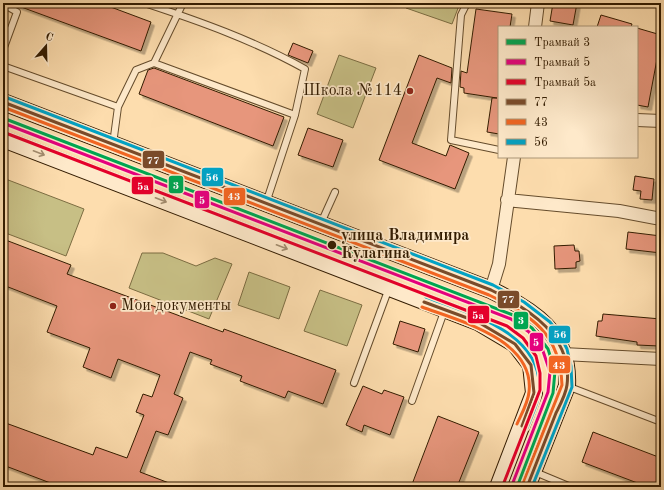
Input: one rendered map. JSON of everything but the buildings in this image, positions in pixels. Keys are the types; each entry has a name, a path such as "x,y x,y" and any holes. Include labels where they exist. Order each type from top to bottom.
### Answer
{"main road":[{"path":"3,102 491,290 519,303 541,319 556,336 563,354 568,370 567,386 527,487"},
{"path":"3,139 478,322 515,344 531,366 534,393 498,487"}],"street":[{"path":"534,26 538,3"},
{"path":"638,120 661,121"},
{"path":"491,290 499,264 514,158"},
{"path":"507,200 619,211 661,219"},
{"path":"563,354 661,359"}],"lane":[{"path":"144,3 177,14 281,56 305,69 296,115 266,203"},
{"path":"154,63 183,3"},
{"path":"467,3 461,15 451,140 498,150"},
{"path":"3,4 17,12 3,50"},
{"path":"112,144 118,107 136,70 154,63 296,115"},
{"path":"3,66 118,107"},
{"path":"321,224 335,192"},
{"path":"354,383 389,288"},
{"path":"412,401 445,309"},
{"path":"567,386 661,422"},
{"path":"533,472 571,487"}],"shaded area":[{"path":"408,3 460,3 452,24 406,8"},
{"path":"339,55 376,68 353,128 317,114"},
{"path":"3,178 84,209 66,256 3,232"},
{"path":"142,253 163,253 196,266 215,258 232,264 209,319 129,288"},
{"path":"249,272 290,287 279,319 238,305"},
{"path":"320,290 362,305 347,346 304,331"}],"tram line":[{"name":"3","path":"3,118 513,315 532,328 548,349 555,371 553,393 517,487"},
{"name":"5","path":"3,123 511,319 529,332 543,351 550,372 548,392 512,485"},
{"name":"5а","path":"3,132 507,326 523,338 536,356 540,373 540,390 503,485"}],"transit line":[{"name":"56","path":"5,97 493,285 524,302 550,322 560,335 567,349 571,366 572,387 532,487"},
{"name":"77","path":"3,102 491,290 533,315 546,326 556,338 563,352 567,368 567,385 564,396 527,487"},
{"name":"43","path":"3,107 489,295 530,319 541,328 556,352 560,367 562,385 522,485"},
{"name":"56","path":"426,297 483,319 501,329 517,341 530,355 538,372 539,393 536,406 527,428"},
{"name":"77","path":"424,302 478,322 515,344 531,365 534,393 522,426"},
{"name":"43","path":"422,307 474,326 492,335 508,346 520,359 528,374 529,392 526,405 517,424"}],"place":[{"name":"Школа №114","path":"410,91"},
{"name":"улица Владимира Кулагина","path":"332,245"},
{"name":"Мои документы","path":"113,306"}]}
